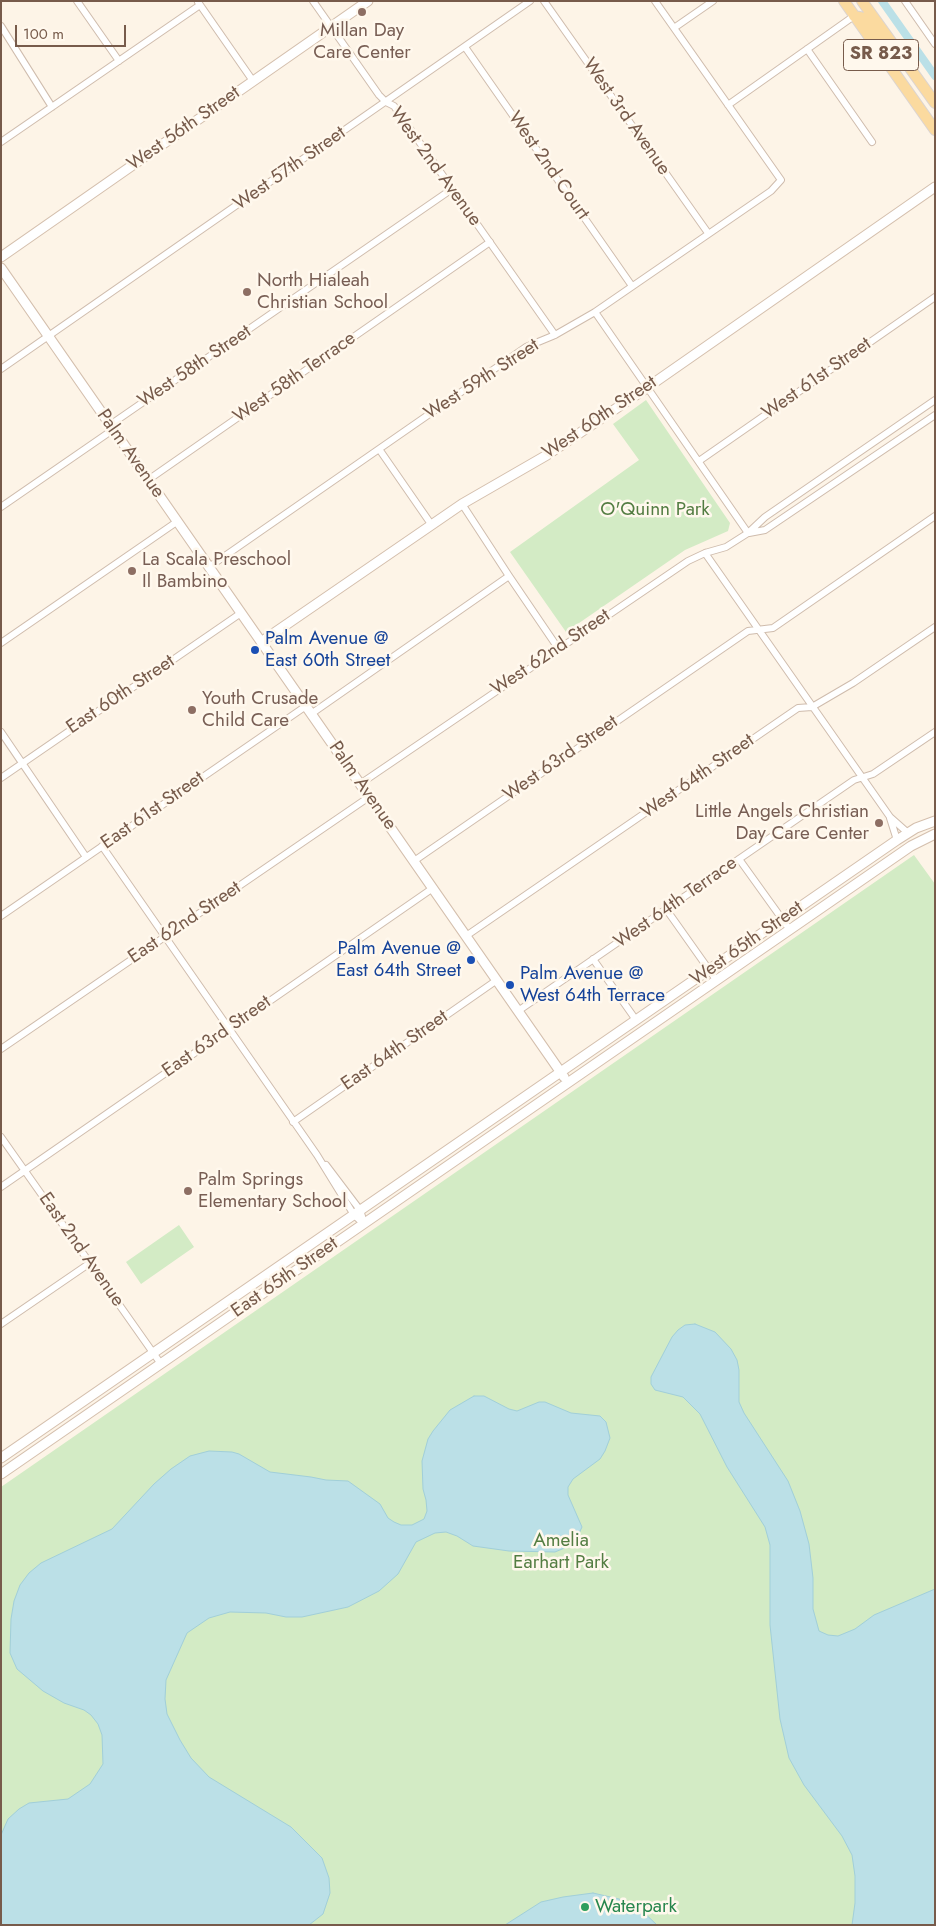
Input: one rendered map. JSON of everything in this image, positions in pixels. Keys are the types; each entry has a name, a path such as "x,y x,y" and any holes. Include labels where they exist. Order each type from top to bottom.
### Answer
{"main road":[{"name":"West 56th Street","path":"1,257 368,1"},
{"name":"SR 823","path":"844,1 935,130"},
{"name":"SR 823","path":"862,1 935,103"},
{"path":"854,16 864,18 888,45 897,49"},
{"name":"West 60th Street","path":"262,642 431,524 546,455 648,387 935,187"},
{"name":"Palm Avenue","path":"1,268 568,1083"},
{"name":"West 65th Street","path":"561,1072 897,840 935,821"},
{"name":"West 65th Street","path":"568,1083 915,844 935,834"},
{"name":"East 65th Street","path":"1,1458 561,1072"},
{"name":"East 65th Street","path":"1,1474 568,1083"}],"street":[{"path":"76,1 119,61"},
{"name":"West 2nd Avenue","path":"313,1 386,102 394,106 555,335"},
{"name":"West 57th Street","path":"1,370 530,1"},
{"name":"West 3rd Avenue","path":"544,1 708,233"},
{"path":"655,1 728,105 854,16"},
{"path":"674,28 713,1"},
{"path":"905,1 935,44"},
{"path":"1,142 119,61 199,3 253,81"},
{"path":"1,26 52,107"},
{"name":"West 2nd Court","path":"464,46 632,286"},
{"path":"807,50 872,142"},
{"name":"West 59th Street","path":"209,567 526,347 555,335 595,312 771,190 781,180 728,105"},
{"name":"West 58th Street","path":"1,507 452,189"},
{"name":"West 58th Terrace","path":"148,480 490,242"},
{"name":"West 61st Street","path":"698,461 935,297"},
{"path":"595,312 748,533"},
{"name":"West 62nd Street","path":"360,784 688,561 705,553 726,547 748,533 765,517 935,400"},
{"name":"West 62nd Street","path":"748,533 765,530 935,415"},
{"path":"379,449 431,524"},
{"path":"462,504 558,648"},
{"path":"758,630 773,628 935,516"},
{"path":"1,643 178,522"},
{"path":"705,553 890,817 908,833"},
{"path":"311,714 509,576"},
{"name":"East 60th Street","path":"1,778 241,613"},
{"name":"West 64th Street","path":"466,936 798,708 812,707 853,683 935,627"},
{"name":"West 63rd Street","path":"414,861 748,631 758,630"},
{"name":"East 61st Street","path":"1,916 306,706"},
{"path":"1,732 86,857"},
{"name":"West 64th Terrace","path":"518,1011 854,780 873,774 935,732"},
{"name":"East 62nd Street","path":"1,1049 369,797"},
{"path":"890,817 897,840"},
{"path":"102,846 364,1224"},
{"path":"739,859 790,930"},
{"name":"East 63rd Street","path":"1,1187 433,888"},
{"path":"666,909 717,980"},
{"path":"593,959 636,1020"},
{"name":"East 64th Street","path":"293,1122 497,980"},
{"name":"East 2nd Avenue","path":"1,1137 161,1364"},
{"path":"1,1324 90,1264"}],"green space":[{"name":"O'Quinn Park","path":"646,400 730,523 728,531 685,550 566,632 510,552 639,460 613,424"},
{"name":"Amelia Earhart Park","path":"914,855 935,884 935,1925 1,1925 1,1487"},
{"path":"179,1225 194,1247 141,1284 126,1262"}],"water":[{"path":"695,1324 715,1332 731,1349 737,1360 739,1370 739,1402 744,1413 788,1481 800,1511 809,1544 813,1578 813,1609 819,1631 828,1635 838,1636 855,1629 874,1615 935,1589 935,1925 852,1925 855,1903 855,1876 852,1855 842,1836 804,1785 789,1758 780,1719 770,1625 770,1545 765,1527 727,1467 700,1414 683,1397 655,1390 651,1384 651,1377 672,1337 685,1325"},
{"path":"474,1396 484,1396 517,1411 539,1402 545,1402 571,1413 600,1416 606,1422 610,1438 605,1451 600,1459 573,1479 568,1487 568,1495 582,1527 574,1544 555,1552 509,1551 473,1546 457,1536 446,1532 435,1533 416,1542 398,1574 379,1591 348,1607 302,1617 230,1612 209,1618 187,1633 166,1680 165,1699 167,1714 191,1758 209,1777 291,1827 322,1858 329,1878 330,1893 323,1914 309,1925 1,1925 1,1835 8,1819 29,1803 68,1799 90,1784 103,1764 102,1735 98,1724 91,1715 43,1691 17,1669 10,1653 11,1619 14,1601 20,1585 29,1573 41,1563 112,1529 154,1484 171,1469 190,1456 209,1451 239,1454 270,1472 326,1480 348,1481 380,1504 388,1518 401,1525 412,1525 424,1519 427,1511 423,1489 422,1461 428,1439 450,1410"},
{"name":"Waterpark","path":"593,1893 619,1899 638,1907 657,1925 505,1925 541,1902"}],"waterway":[{"path":"882,1 935,76"}],"place":[{"name":"Millan Day Care Center","path":"362,12"},
{"name":"North Hialeah Christian School","path":"247,292"},
{"name":"La Scala Preschool Il Bambino","path":"132,571"},
{"name":"Palm Avenue @ East 60th Street","path":"255,650"},
{"name":"Youth Crusade Child Care","path":"192,710"},
{"name":"Little Angels Christian Day Care Center","path":"879,823"},
{"name":"Palm Avenue @ East 64th Street","path":"471,960"},
{"name":"Palm Avenue @ West 64th Terrace","path":"510,985"},
{"name":"Palm Springs Elementary School","path":"188,1191"},
{"name":"Waterpark","path":"585,1907"}]}
